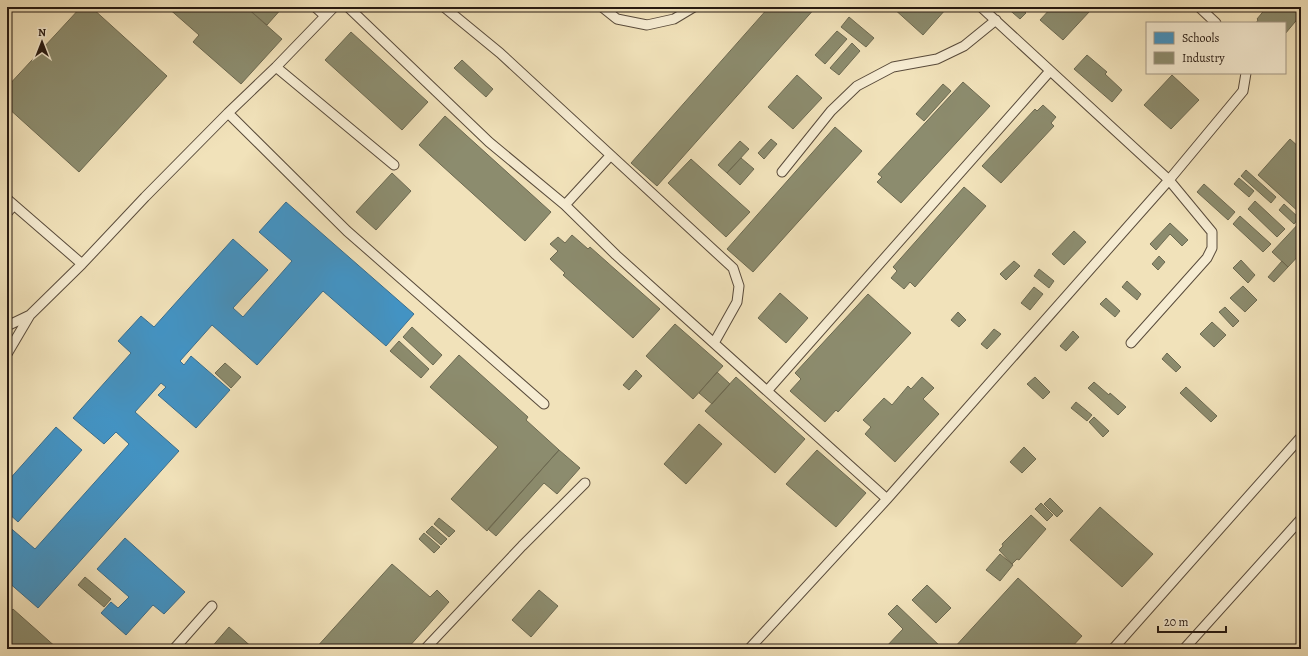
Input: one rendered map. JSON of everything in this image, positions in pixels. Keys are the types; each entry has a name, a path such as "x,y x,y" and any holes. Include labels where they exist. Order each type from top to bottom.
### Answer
{"lane":[{"path":"314,7 325,16"},
{"path":"7,354 30,315 334,7"},
{"path":"348,7 489,142 565,205 616,255 887,499"},
{"path":"444,7 500,53 733,268 739,286 737,302 714,342"},
{"path":"602,7 617,19 648,25 674,19 694,7"},
{"path":"981,7 1169,180 1212,232 1212,248 1207,258 1131,343"},
{"path":"1199,7 1215,22"},
{"path":"782,172 831,111 857,86 893,67 937,59 964,46 996,20"},
{"path":"276,67 394,165"},
{"path":"767,391 1050,71"},
{"path":"749,649 887,499 1169,180 1243,91 1246,74"},
{"path":"228,113 347,231 544,404"},
{"path":"565,205 610,156"},
{"path":"7,199 82,264"},
{"path":"7,213 14,205"},
{"path":"7,326 30,315"},
{"path":"1113,649 1301,436"},
{"path":"425,649 522,546 585,483"},
{"path":"1184,649 1301,519"},
{"path":"174,649 212,606"}],"building: Schools":[{"path":"286,202 414,314 386,346 323,291 257,365 212,325 180,361 184,365 191,356 230,390 196,428 158,395 166,387 161,383 135,412 179,451 38,608 7,581 7,525 35,549 129,444 116,432 104,444 73,418 131,353 118,341 141,316 154,327 233,239 268,270 233,308 243,317 292,261 259,232"},
{"path":"56,427 82,450 18,522 7,512 7,482"},
{"path":"125,538 185,592 164,614 153,605 126,635 101,613 111,602 118,608 129,597 97,569"}],"building: Industry":[{"path":"81,7 91,7 167,76 79,172 7,107 7,87"},
{"path":"167,7 246,7 282,39 241,84 193,42 199,35"},
{"path":"246,7 283,7 267,25"},
{"path":"769,7 816,7 657,186 631,163"},
{"path":"892,7 944,7 946,9 923,35"},
{"path":"1006,7 1019,7 1026,13 1020,19"},
{"path":"1052,7 1085,7 1090,11 1063,40 1040,20"},
{"path":"1264,7 1293,7 1300,13 1300,16 1286,33 1286,22 1257,22 1257,19 1266,8"},
{"path":"849,17 874,38 866,47 841,27"},
{"path":"837,31 847,39 825,64 815,55"},
{"path":"351,32 428,102 402,130 325,60"},
{"path":"852,43 860,51 839,75 830,68"},
{"path":"1087,55 1107,72 1105,74 1122,90 1112,102 1074,69"},
{"path":"462,60 493,89 486,97 454,68"},
{"path":"797,75 822,98 793,129 768,107"},
{"path":"1172,75 1199,100 1171,129 1144,105"},
{"path":"963,82 990,106 901,203 877,182 882,177 878,174"},
{"path":"943,84 951,91 924,121 916,114"},
{"path":"1043,105 1056,117 1051,123 1054,126 1001,183 982,166 1035,109 1037,111"},
{"path":"445,116 551,212 525,241 419,145"},
{"path":"835,127 862,151 753,272 727,249"},
{"path":"771,139 777,144 764,159 758,153"},
{"path":"1290,139 1301,149 1301,214 1258,175"},
{"path":"740,141 749,149 727,173 718,165"},
{"path":"741,158 754,169 740,185 727,173"},
{"path":"691,159 750,212 726,237 668,183"},
{"path":"1246,170 1276,197 1271,203 1241,176"},
{"path":"392,173 411,191 376,230 356,212"},
{"path":"1239,178 1254,191 1249,197 1234,184"},
{"path":"1204,184 1235,212 1228,220 1197,192"},
{"path":"964,187 986,206 915,287 910,282 904,289 891,278 897,271 893,267"},
{"path":"1255,201 1285,229 1277,237 1248,209"},
{"path":"1284,204 1299,218 1294,224 1279,210"},
{"path":"1240,216 1271,244 1263,252 1233,224"},
{"path":"1301,221 1301,253 1288,267 1272,252"},
{"path":"1170,223 1188,240 1182,246 1170,234 1156,250 1150,244"},
{"path":"1074,231 1086,242 1064,265 1052,254"},
{"path":"572,235 588,249 590,247 660,309 633,338 563,275 565,273 550,259 558,251 550,244 558,237 565,243"},
{"path":"1159,256 1165,262 1158,270 1152,264"},
{"path":"1241,260 1255,275 1248,283 1233,268"},
{"path":"1014,261 1020,266 1006,280 1000,274"},
{"path":"1282,261 1288,267 1274,282 1268,277"},
{"path":"1039,269 1054,281 1049,288 1034,276"},
{"path":"1127,281 1141,294 1137,300 1122,287"},
{"path":"1243,286 1257,300 1245,312 1230,298"},
{"path":"1034,287 1043,294 1030,310 1021,303"},
{"path":"780,293 808,318 786,343 758,318"},
{"path":"868,294 911,333 838,412 836,410 825,422 790,391 801,379 795,373"},
{"path":"1106,298 1120,311 1115,317 1100,304"},
{"path":"1225,307 1239,321 1233,327 1219,312"},
{"path":"958,312 966,320 959,327 951,320"},
{"path":"1212,322 1226,335 1214,347 1200,334"},
{"path":"675,324 723,366 693,399 646,356"},
{"path":"412,327 442,355 433,365 403,337"},
{"path":"994,329 1001,334 987,349 981,344"},
{"path":"1073,331 1079,337 1066,351 1060,346"},
{"path":"399,341 429,369 421,378 390,351"},
{"path":"1167,353 1181,367 1176,372 1162,359"},
{"path":"459,355 528,417 526,420 559,450 487,531 451,499 498,447 430,387"},
{"path":"225,363 241,377 231,388 215,373"},
{"path":"636,370 642,376 629,390 623,385"},
{"path":"717,372 730,384 712,404 699,393"},
{"path":"736,377 805,439 775,473 705,411"},
{"path":"922,377 934,388 923,399 939,414 895,462 865,434 871,427 863,420 884,398 892,405 908,386 911,389"},
{"path":"1035,377 1050,392 1043,399 1027,384"},
{"path":"1094,382 1126,407 1118,415 1088,388"},
{"path":"1186,387 1217,416 1211,422 1180,393"},
{"path":"1076,402 1092,415 1087,421 1071,408"},
{"path":"1094,417 1109,431 1103,437 1089,422"},
{"path":"699,424 722,444 686,484 664,464"},
{"path":"1024,447 1036,459 1022,473 1010,462"},
{"path":"559,450 580,468 557,494 544,483 496,536 488,529"},
{"path":"817,450 866,493 836,527 786,484"},
{"path":"1050,498 1063,511 1057,517 1044,504"},
{"path":"1041,503 1053,515 1047,521 1035,509"},
{"path":"1100,507 1153,554 1122,587 1070,540"},
{"path":"1031,515 1046,529 1019,560 1017,559 1012,564 999,550 1003,546 1002,544"},
{"path":"439,518 455,531 449,537 434,524"},
{"path":"432,526 447,539 441,545 426,532"},
{"path":"424,533 440,547 434,553 419,539"},
{"path":"1000,554 1013,565 1000,581 986,570"},
{"path":"392,564 430,597 437,590 449,602 407,649 315,649"},
{"path":"85,577 111,599 104,607 78,585"},
{"path":"1018,578 1082,636 1070,649 953,649"},
{"path":"927,585 951,608 936,623 912,600"},
{"path":"539,590 558,606 531,637 512,620"},
{"path":"897,605 941,647 939,649 884,649 903,629 888,614"},
{"path":"13,609 58,649 7,649 7,616"},
{"path":"229,627 254,649 210,649"}]}
